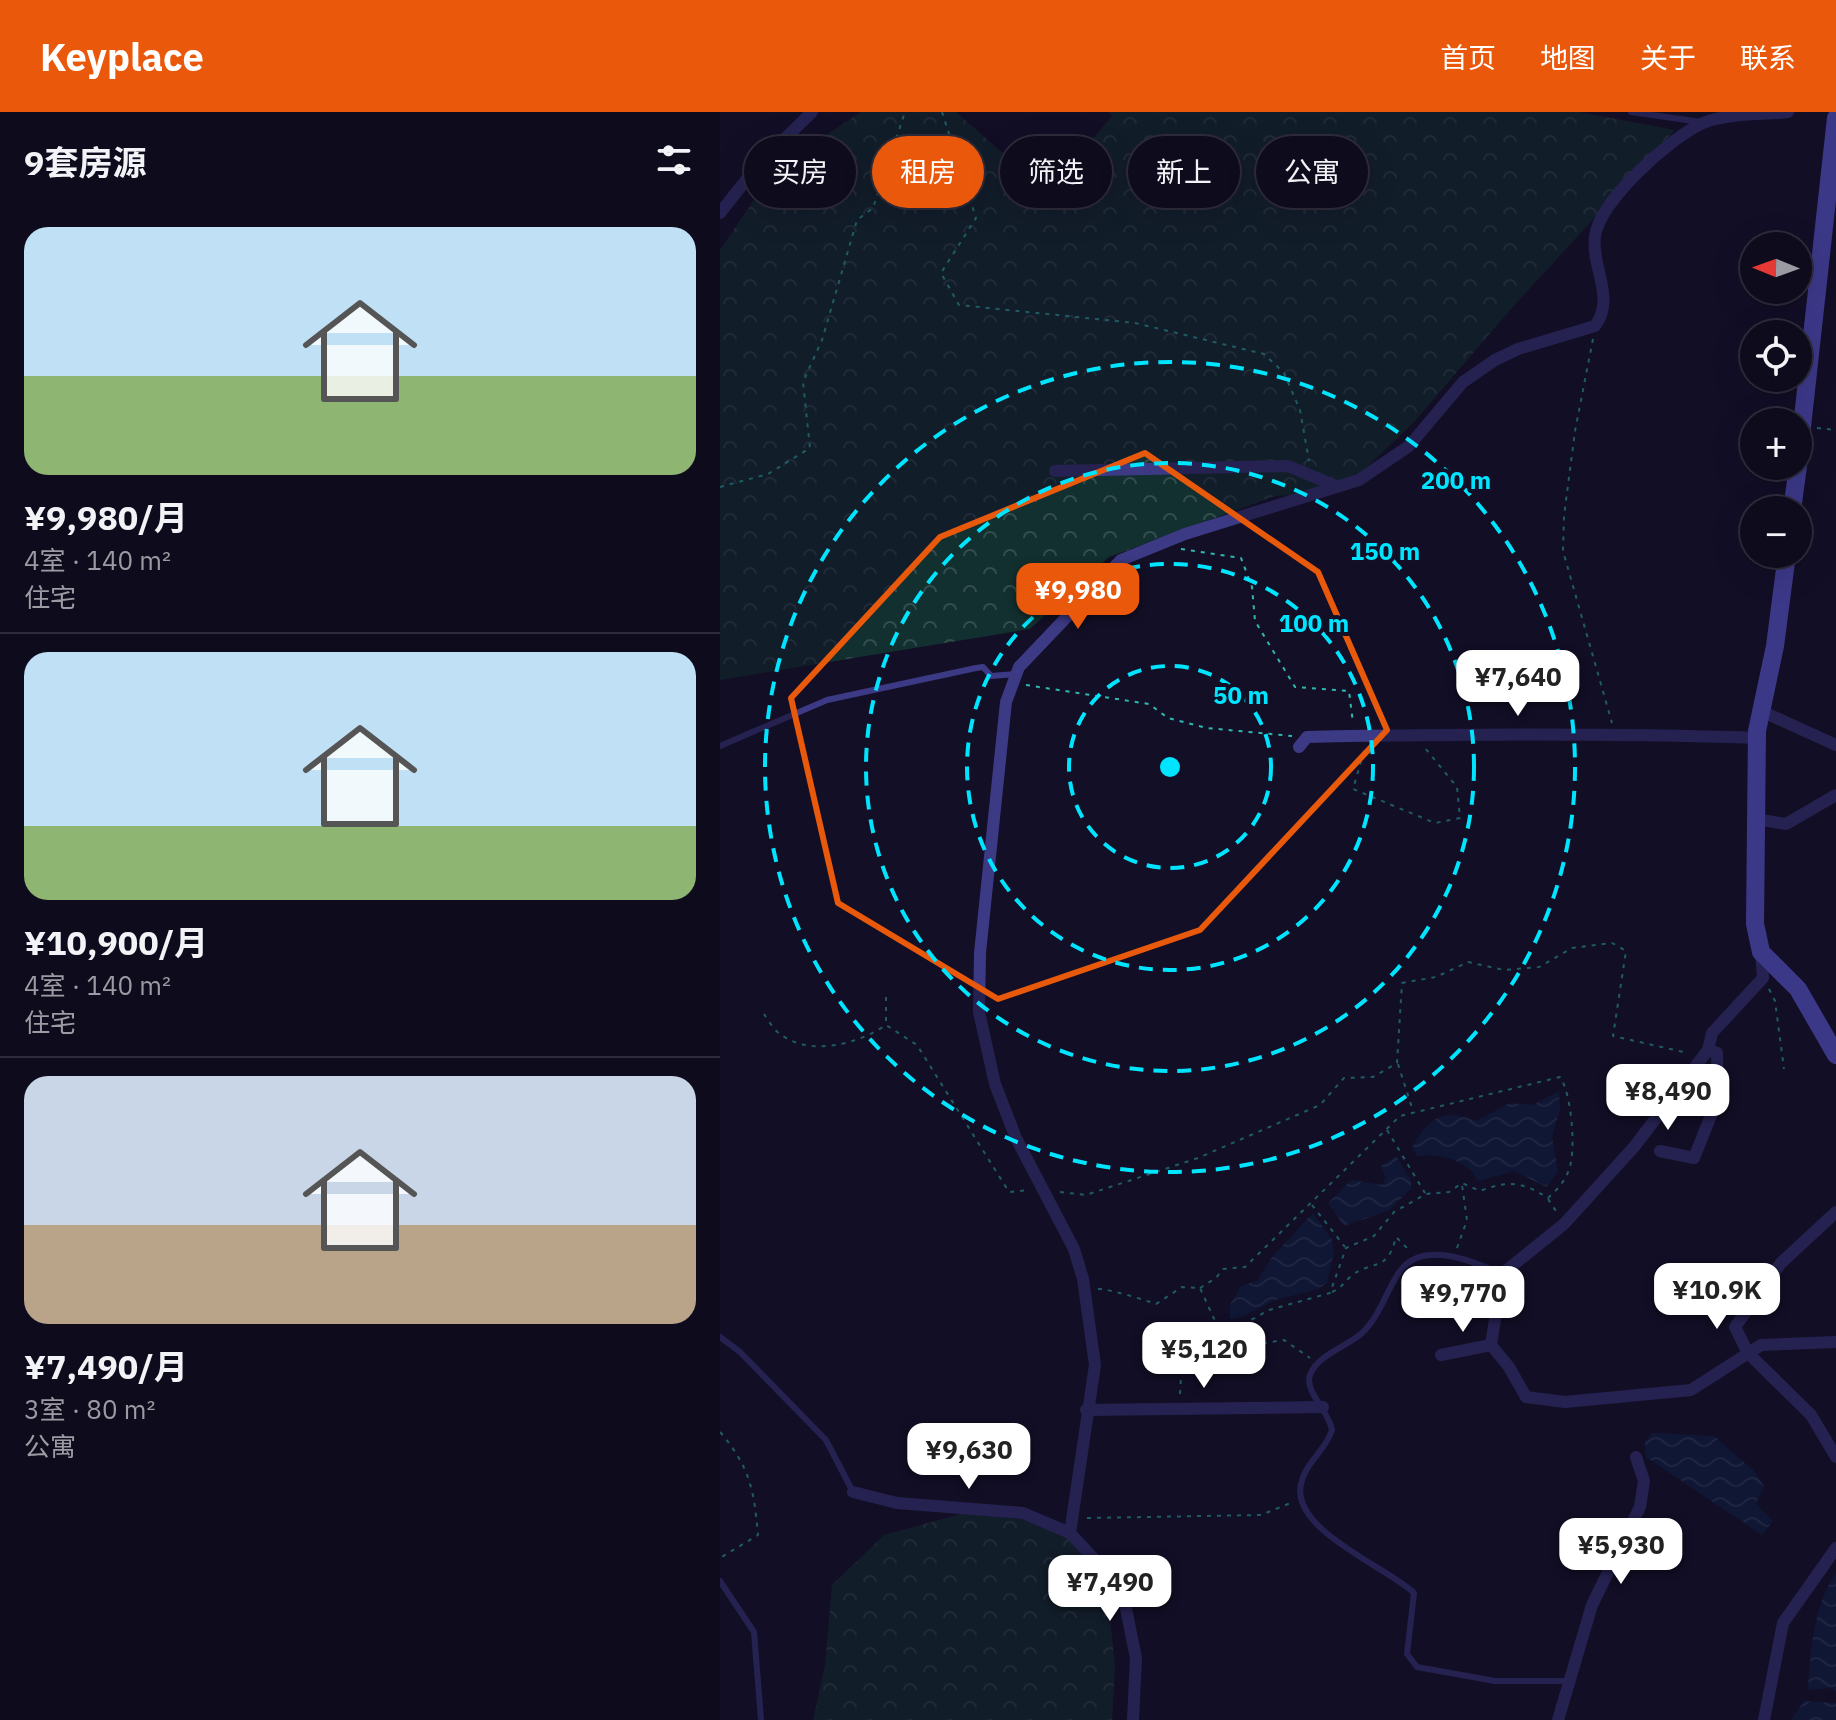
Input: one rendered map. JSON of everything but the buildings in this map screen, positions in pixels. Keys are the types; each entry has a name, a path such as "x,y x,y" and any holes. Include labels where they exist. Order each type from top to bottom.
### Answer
{"street":[{"path":"720,213 758,165 812,112"},
{"path":"1071,1527 1095,1365 1085,1290 1074,1249 1043,1190 995,1084 979,1012 983,922 1006,702 1019,667 1121,560 1154,545 1359,480 1409,446 1463,382 1495,360 1518,349 1595,326 1604,308 1594,239 1599,217 1614,198 1682,135 1705,122 1788,112"},
{"path":"1805,408 1836,118"},
{"path":"1055,471 1288,466 1336,486"},
{"path":"1785,568 1775,646 1756,738 1755,924 1763,978 1712,1033 1706,1053 1634,1147 1564,1224 1502,1274 1491,1345 1509,1367 1526,1397 1565,1402 1691,1390 1761,1345 1836,1342"},
{"path":"1761,711 1836,745"},
{"path":"1303,742 1361,736 1425,735 1616,734 1756,738"},
{"path":"1755,819 1786,824 1836,795"},
{"path":"1761,952 1798,989 1836,1055"},
{"path":"1660,1151 1694,1158 1718,1098 1717,1053 1706,1053"},
{"path":"1836,1212 1781,1263 1735,1327 1748,1353 1811,1415 1836,1457"},
{"path":"1441,1355 1491,1345"},
{"path":"1086,1410 1323,1407"},
{"path":"1558,1720 1567,1681 1592,1605 1640,1507 1644,1481 1636,1457"},
{"path":"853,1492 897,1503 1023,1513 1071,1527 1122,1589 1136,1658 1133,1720"},
{"path":"1764,1720 1783,1623 1836,1548"}],"lane":[{"path":"1631,112 1705,122"},
{"path":"720,746 827,700 983,667 991,676 1015,679"},
{"path":"1502,1274 1473,1260 1454,1257 1416,1258 1401,1270 1365,1330 1318,1364 1309,1383 1332,1430 1301,1481 1302,1498 1315,1520 1334,1537 1414,1593 1407,1654 1417,1667 1516,1683 1567,1681"},
{"path":"720,1337 740,1352 826,1440 853,1492"},
{"path":"720,1581 754,1632 761,1720"}],"path":[{"path":"720,487 768,474 810,448 803,382 822,340 857,220 873,208 905,112"},
{"path":"942,112 976,218 941,273 959,305 1135,323 1264,354 1284,373 1300,410 1310,464"},
{"path":"1595,326 1575,431 1564,516 1563,551 1616,734"},
{"path":"1812,427 1836,430"},
{"path":"1154,545 1241,558 1252,587 1255,621 1295,687 1349,691 1361,736 1353,789 1435,823 1460,818 1457,787 1425,751 1425,735"},
{"path":"1015,679 1149,704 1168,718 1207,728 1303,742"},
{"path":"1413,1112 1397,1063 1402,983 1436,977 1468,962 1504,970 1539,967 1572,948 1612,943 1626,951 1613,1036 1706,1053"},
{"path":"1763,978 1775,1001 1784,1069"},
{"path":"886,997 886,1025"},
{"path":"764,1014 780,1034 810,1047 865,1040 886,1025"},
{"path":"886,1025 917,1045 1009,1192 1043,1190 1086,1195 1198,1158 1320,1105 1344,1078 1373,1077 1397,1063"},
{"path":"1085,1290 1107,1288 1120,1296 1156,1304 1182,1287 1200,1288 1223,1269 1245,1267 1400,1116 1560,1077 1569,1090 1572,1162 1563,1184 1548,1198"},
{"path":"1386,1129 1426,1194"},
{"path":"1462,1183 1480,1191 1503,1182 1526,1184 1548,1198 1564,1224"},
{"path":"1330,1293 1346,1248 1374,1236 1394,1212 1426,1194 1449,1192 1462,1183"},
{"path":"1454,1257 1467,1220 1462,1183"},
{"path":"1310,1203 1346,1248"},
{"path":"1222,1336 1269,1310 1330,1293 1344,1286 1352,1275 1380,1266 1392,1254 1396,1237 1416,1258"},
{"path":"1200,1288 1226,1346"},
{"path":"1179,1408 1182,1356 1226,1346 1284,1340 1318,1364"},
{"path":"720,1432 741,1456 752,1482 758,1535 720,1558"},
{"path":"1071,1527 1096,1516 1261,1515 1302,1498"}],"highlighted area":[{"path":"1145,453 1318,572 1387,730 1200,930 998,999 838,903 791,698 940,537"}],"green space":[{"path":"861,112 956,112 983,136 872,136 872,208 984,208 984,137 1000,151 1000,208 1112,208 1112,136 1095,136 1112,116 1108,112 1579,112 1675,130 1510,310 1413,423 1341,492 1275,496 1109,557 1030,629 720,680 720,250 749,208 856,208 856,136 825,136"},
{"path":"972,1511 1070,1528 1106,1582 1115,1666 1112,1720 813,1720 825,1665 832,1585 884,1535"}],"water":[{"path":"1559,1091 1560,1109 1552,1136 1558,1172 1546,1187 1514,1171 1478,1181 1467,1167 1452,1159 1417,1156 1412,1148 1437,1118 1453,1115 1476,1121 1510,1103 1533,1105"},
{"path":"1396,1156 1411,1180 1411,1188 1390,1210 1344,1226 1328,1203 1351,1180 1382,1185 1386,1178 1381,1166"},
{"path":"1313,1213 1332,1240 1334,1252 1327,1282 1319,1289 1275,1300 1244,1316 1230,1319 1230,1305 1241,1286 1257,1281 1272,1257"},
{"path":"1652,1433 1714,1436 1753,1470 1764,1486 1756,1504 1773,1521 1762,1535 1646,1457 1645,1442"},
{"path":"1836,1573 1836,1692 1832,1688 1808,1690 1818,1614"},
{"path":"1804,1701 1836,1703 1836,1720 1791,1720"}]}
